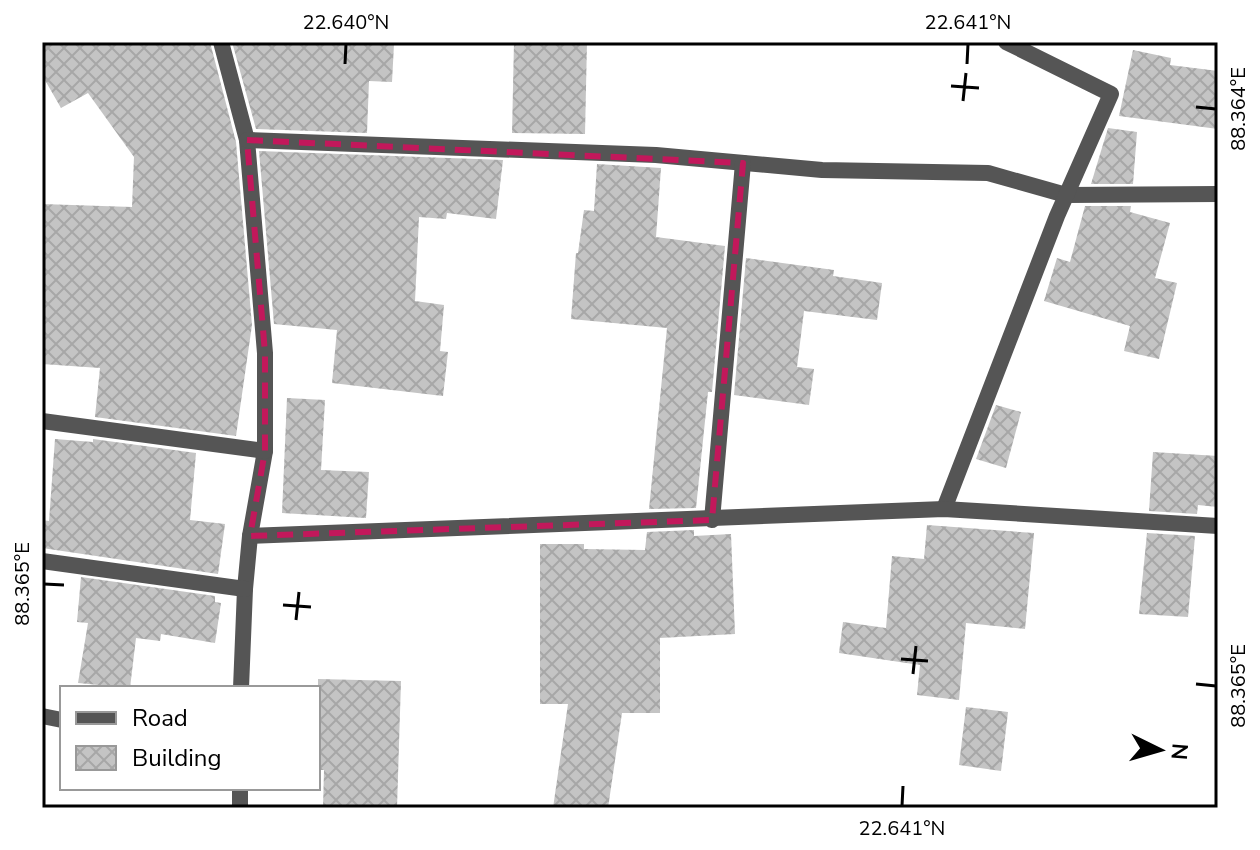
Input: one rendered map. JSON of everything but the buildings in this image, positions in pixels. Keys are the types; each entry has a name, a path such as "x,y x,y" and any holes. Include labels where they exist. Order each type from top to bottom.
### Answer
{"street":[{"path":"221,42 247,140 265,353 265,451 250,536 241,686"},
{"path":"944,509 1066,195 1111,94 1006,42"},
{"path":"247,140 656,155 822,170 988,173 1066,195 1218,194"},
{"path":"712,520 743,163"},
{"path":"42,421 265,451"},
{"path":"250,536 944,509 1218,526"},
{"path":"42,561 245,589"}],"highlighted area":[{"path":"247,140 743,163 712,520 250,536 265,451 265,353"}]}
